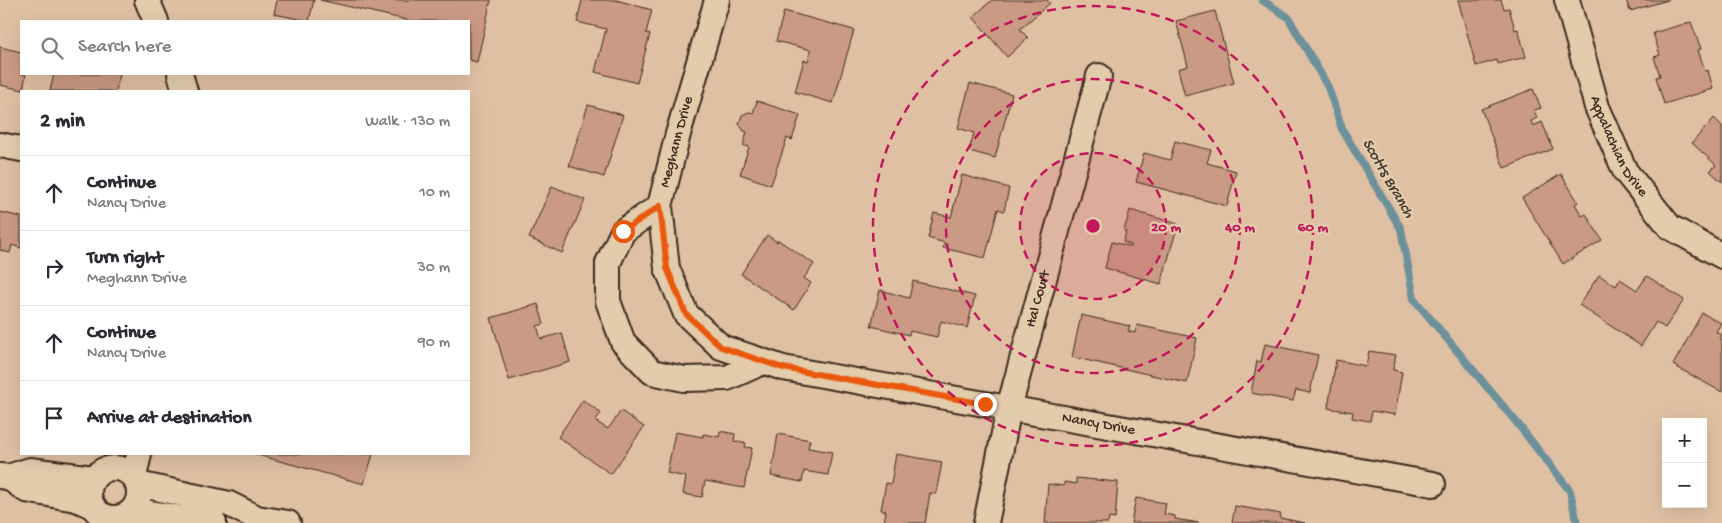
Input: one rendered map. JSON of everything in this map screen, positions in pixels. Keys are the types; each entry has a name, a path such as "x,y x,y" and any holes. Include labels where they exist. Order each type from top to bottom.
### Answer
{"street":[{"path":"147,0 156,20"},
{"name":"Meghann Drive","path":"686,314 667,268 660,206 678,134 717,0"},
{"name":"Appalachian Drive","path":"1567,0 1597,107 1626,171 1670,227 1722,256"},
{"path":"180,75 185,90"},
{"name":"Hal Court","path":"986,523 1009,408 1098,76"},
{"path":"0,145 20,149"},
{"path":"660,206 623,231 608,263 608,301 623,342 652,372 684,379 727,378 763,362"},
{"name":"Nancy Drive","path":"686,314 721,347 783,368 1434,484"},
{"path":"126,517 139,499 140,491 136,480 138,455"},
{"path":"94,513 89,492 104,467"},
{"path":"4,477 30,470 104,467 121,469 136,480 229,504 249,520 288,523"},
{"path":"4,477 26,490 76,499 94,513 110,519 144,512 214,523"}],"building":[{"path":"277,0 314,0 309,20 274,14"},
{"path":"320,0 491,0 477,62 470,60 470,20 407,20"},
{"path":"582,0 616,0 652,10 646,33 650,34 637,83 595,72 606,29 577,22"},
{"path":"992,0 1047,0 1050,3 1020,29 1028,38 1007,57 973,17"},
{"path":"1458,0 1501,0 1504,9 1509,8 1515,30 1518,29 1526,57 1498,64 1497,60 1476,66"},
{"path":"1626,0 1668,0 1630,11"},
{"path":"784,11 854,30 833,103 795,92 804,60 808,61 811,50 776,41"},
{"path":"1215,11 1234,83 1185,96 1178,69 1188,66 1176,21"},
{"path":"1691,22 1701,49 1698,50 1705,71 1708,70 1713,89 1664,104 1656,77 1660,76 1654,57 1660,55 1653,33"},
{"path":"0,47 20,52 20,75 26,75 23,90 0,85"},
{"path":"54,75 120,75 116,90 50,90"},
{"path":"970,83 1012,94 995,158 969,151 974,133 958,128"},
{"path":"1533,89 1541,108 1534,110 1537,118 1531,121 1533,126 1542,122 1553,149 1504,168 1481,109"},
{"path":"757,101 800,115 792,140 787,138 771,185 740,174 749,147 743,145 747,132 739,124 742,115 749,112 753,113"},
{"path":"588,105 623,115 604,177 569,166"},
{"path":"1714,118 1722,126 1722,182 1710,171 1716,165 1692,143"},
{"path":"1175,141 1211,150 1207,163 1236,171 1227,206 1136,182 1144,153 1170,160"},
{"path":"1561,174 1578,202 1575,204 1582,216 1586,214 1602,240 1563,264 1522,198"},
{"path":"962,175 1009,188 1004,211 998,209 985,258 943,248 945,243 928,238 934,213 951,217"},
{"path":"552,186 585,200 562,253 529,238"},
{"path":"1130,210 1178,224 1161,284 1105,268 1112,242 1131,247 1131,245 1123,242"},
{"path":"0,212 20,217 20,248 12,245 10,253 0,250"},
{"path":"767,235 777,242 778,240 814,264 804,278 811,283 794,310 741,274"},
{"path":"1599,275 1616,286 1620,279 1637,290 1647,276 1684,300 1665,328 1656,322 1641,346 1579,305"},
{"path":"913,281 975,296 967,328 941,321 937,337 910,331 909,335 871,326 880,290 909,298"},
{"path":"538,304 544,324 537,326 541,339 562,333 570,362 509,380 491,318"},
{"path":"1702,313 1721,323 1716,332 1722,335 1720,339 1722,340 1722,392 1673,365"},
{"path":"1081,315 1130,326 1128,331 1135,333 1137,325 1197,338 1187,383 1072,357"},
{"path":"1265,344 1318,355 1310,393 1296,390 1293,401 1251,393 1257,361 1261,362"},
{"path":"1369,351 1396,355 1393,370 1402,372 1395,415 1372,411 1370,421 1352,418 1353,412 1328,408 1336,360 1366,366"},
{"path":"583,400 601,413 595,421 608,429 621,411 644,427 611,474 558,437"},
{"path":"720,431 735,434 734,441 746,443 745,447 752,448 744,488 705,481 702,497 683,494 686,477 667,473 675,432 703,437 703,434 719,437"},
{"path":"778,434 810,440 808,448 832,452 828,475 804,471 802,482 771,476"},
{"path":"896,454 942,462 936,494 930,493 925,523 884,523 886,511 881,510 886,483 891,484"},
{"path":"258,455 373,455 364,484"},
{"path":"1076,478 1118,482 1115,519 1109,518 1108,523 1045,523 1048,484 1064,486 1064,482 1076,484"},
{"path":"1136,498 1166,503 1164,514 1175,516 1175,519 1199,523 1131,523"},
{"path":"1235,506 1281,514 1280,518 1305,523 1232,523"}],"waterway":[{"name":"Scotts Branch","path":"1262,0 1288,17 1328,87 1342,129 1401,229 1414,299 1517,423 1570,491 1577,523"}],"route":[{"path":"623,231 660,206 667,268 686,314 721,347 783,368 985,404"}]}
